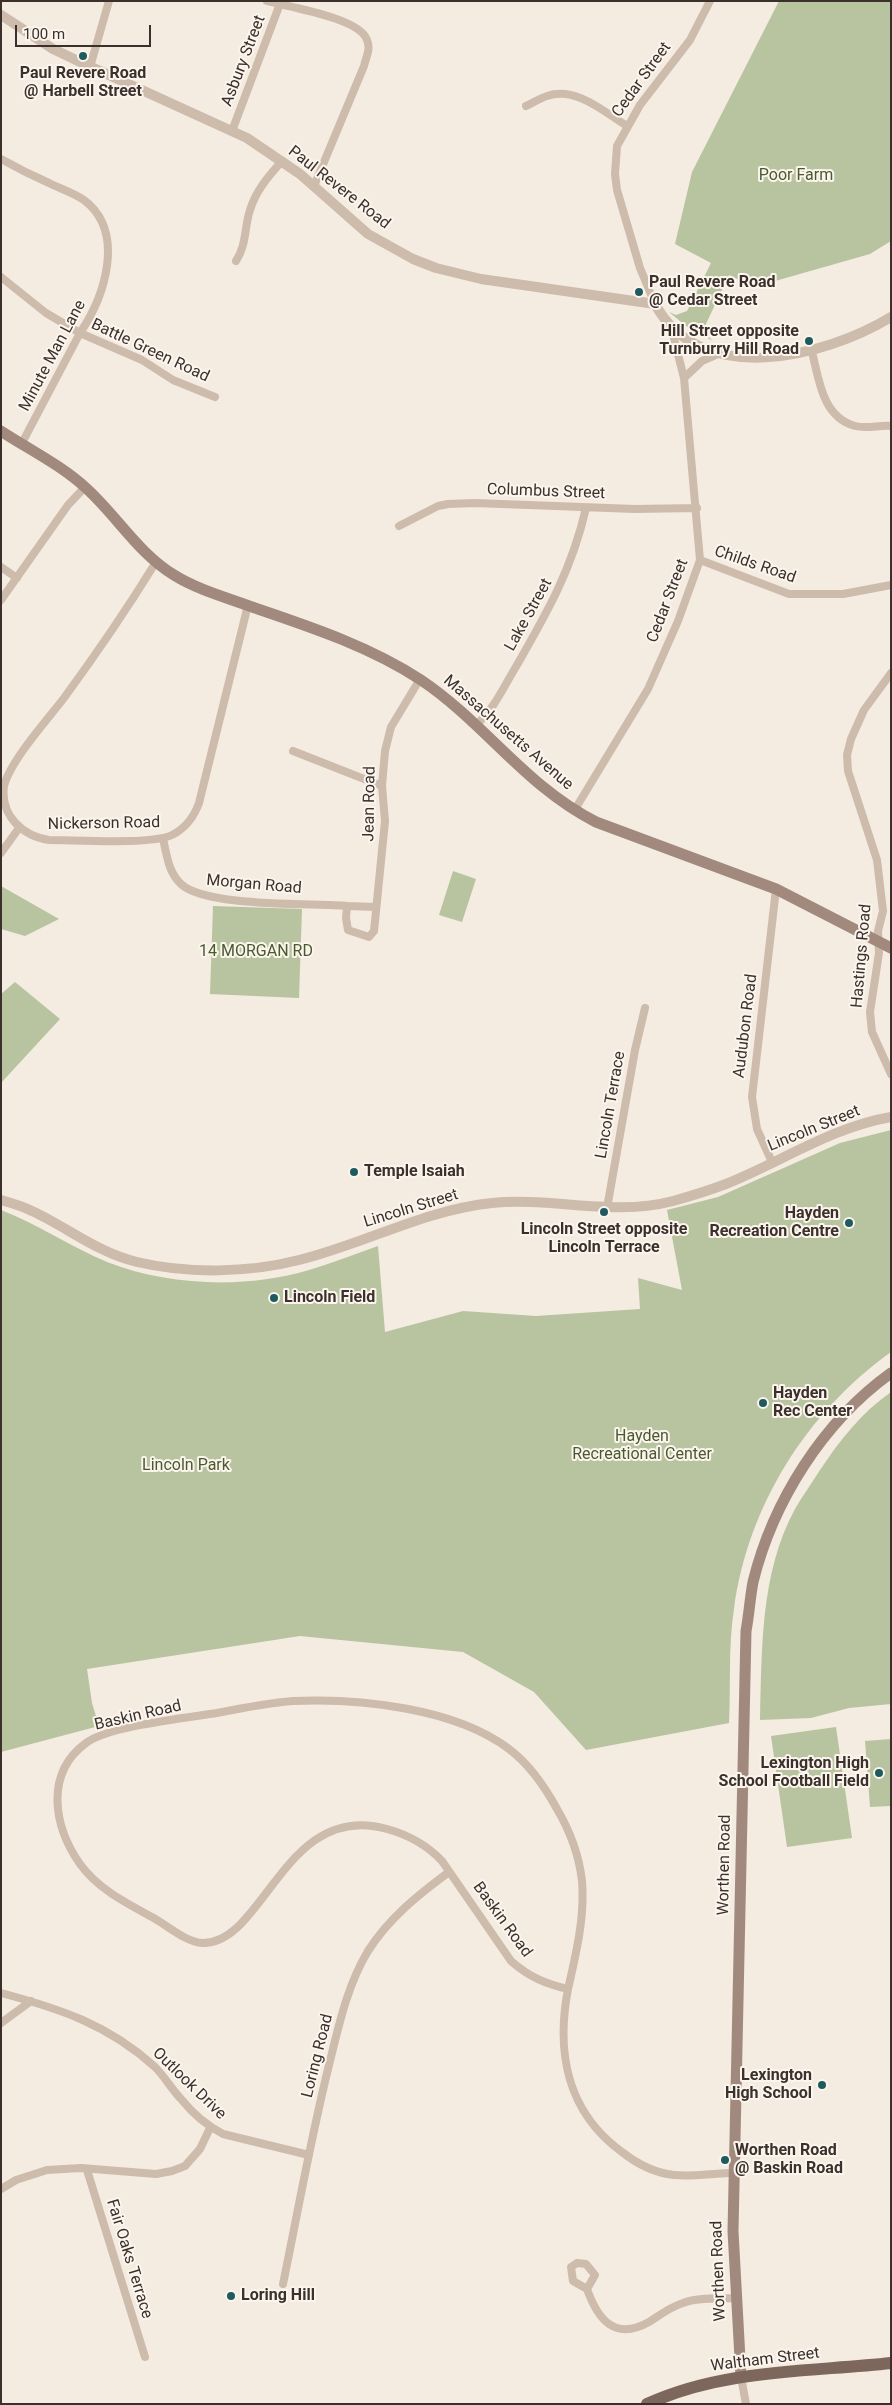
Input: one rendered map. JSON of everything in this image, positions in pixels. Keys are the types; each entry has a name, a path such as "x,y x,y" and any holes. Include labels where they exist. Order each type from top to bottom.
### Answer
{"main road":[{"name":"Massachusetts Avenue","path":"1,431 85,487 156,562 176,576 350,644 386,660 420,679 476,725 547,792 574,811 596,822 776,889 891,948"},
{"name":"Worthen Road","path":"741,2377 733,2231 746,1631 753,1584 769,1533 795,1478 833,1427 871,1388 891,1373"},
{"name":"Waltham Street","path":"647,2404 682,2390 741,2377 891,2363"}],"street":[{"path":"90,67 109,1"},
{"path":"267,1 281,3 357,27 367,39 369,48 364,66 314,186"},
{"name":"Cedar Street","path":"574,811 648,689 677,625 700,560 697,508 684,378 670,326 655,304 640,268 616,185 617,146 626,126 690,40 710,1"},
{"name":"Asbury Street","path":"232,131 281,3"},
{"name":"Paul Revere Road","path":"1,15 53,49 246,138 282,161 314,186 368,234 413,259 436,268 490,280 655,304"},
{"path":"526,106 548,95 570,95 586,100 626,126"},
{"name":"Minute Man Lane","path":"1,159 83,199 95,211 102,222 107,239 108,257 105,276 91,316 80,333 22,444"},
{"path":"236,261 245,244 249,212 254,197 282,161"},
{"name":"Battle Green Road","path":"1,277 46,313 80,333 142,360 173,380 216,396"},
{"path":"670,326 696,343 720,353 765,357 812,352 852,338 891,317"},
{"path":"812,352 823,396 831,410 841,419 855,426 891,426"},
{"path":"684,378 702,361 720,353"},
{"path":"1,600 68,505 85,487"},
{"name":"Columbus Street","path":"399,526 438,506 448,504 475,503 586,508 697,508"},
{"name":"Lake Street","path":"476,725 498,699 564,580 576,547 586,508"},
{"name":"Childs Road","path":"700,560 789,594 842,594 891,585"},
{"path":"1,853 19,828 6,809 3,792 6,780 21,756 114,630 156,562"},
{"path":"1,567 17,578"},
{"name":"Nickerson Road","path":"19,828 33,836 49,840 163,838 185,826 196,812 248,605"},
{"name":"Hastings Road","path":"891,673 864,710 853,733 847,755 848,771 877,860 882,910 878,931 879,953 870,1012 872,1032 891,1074"},
{"name":"Jean Road","path":"347,906 348,930 369,937 374,931 385,821 382,786 385,751 391,727 420,679"},
{"path":"293,751 382,786"},
{"name":"Morgan Road","path":"163,838 174,876 195,893 230,900 347,906"},
{"name":"Audubon Road","path":"772,1162 757,1129 752,1097 776,889"},
{"path":"347,906 376,907"},
{"name":"Lincoln Terrace","path":"607,1208 635,1050 645,1008"},
{"name":"Lincoln Street","path":"1,1200 30,1210 97,1248 135,1262 187,1269 251,1269 299,1260 440,1213 491,1203 544,1202 607,1208 630,1208 674,1201 726,1184 844,1131 891,1117"},
{"name":"Baskin Road","path":"568,1989 544,1983 524,1973 511,1961 430,1848 415,1838 377,1826 356,1826 332,1832 314,1841 295,1858 240,1926 218,1940 200,1943 180,1934 110,1893 90,1876 70,1847 62,1828 57,1800 59,1777 70,1760 86,1744 102,1736 138,1726 261,1705 316,1701 390,1707 444,1717 471,1726 510,1750 530,1770 550,1796 569,1830 582,1881 582,1905 579,1939 568,1989 563,2031 566,2064 582,2110 598,2132 629,2158 657,2171 674,2175 734,2173"},
{"name":"Loring Road","path":"283,2284 323,2090 352,1982 368,1951 399,1912 449,1872"},
{"name":"Outlook Drive","path":"1,1994 31,2001 82,2018 113,2035 157,2069 182,2101 210,2128 223,2134 309,2155"},
{"path":"1,2023 31,2001"},
{"path":"1,2189 16,2180 47,2170 81,2168 87,2170 156,2174 172,2171 185,2166 200,2150 210,2128"},
{"name":"Fair Oaks Terrace","path":"87,2170 127,2305 145,2357"},
{"path":"587,2289 601,2317 610,2326 622,2330 648,2322 684,2302 703,2299 736,2298"},
{"name":"Worthen Road","path":"741,2377 746,2404"}],"green space":[{"name":"Poor Farm","path":"779,1 891,1 891,241 870,254 754,287 729,275 705,326 708,336 713,341 686,326 669,312 676,315 687,311 711,263 675,244 692,172"},
{"path":"453,871 476,879 462,922 439,915"},
{"path":"1,886 59,919 25,936 1,929"},
{"name":"14 MORGAN RD","path":"213,906 302,909 299,998 210,994"},
{"path":"15,982 60,1019 1,1083 1,994"},
{"name":"Lincoln Park","path":"891,1130 891,1352 860,1376 833,1403 808,1433 786,1465 767,1499 752,1534 741,1571 734,1609 730,1652 729,1723 586,1750 534,1692 463,1652 300,1636 87,1669 92,1703 99,1726 1,1752 1,1210 107,1262 131,1270 181,1280 233,1282 284,1276 309,1270 378,1246 385,1332 463,1311 536,1316 640,1309 638,1278 682,1290 667,1210 718,1197 840,1143"},
{"path":"891,1392 891,1704 849,1708 811,1718 760,1720 765,1612 775,1559 784,1534 795,1509 835,1448 870,1409"},
{"path":"836,1727 852,1838 787,1847 771,1736"},
{"name":"Lexington High School Football Field","path":"891,1739 891,1806 870,1807 865,1741"}],"place":[{"name":"Paul Revere Road @ Harbell Street","path":"83,56"},
{"name":"Paul Revere Road @ Cedar Street","path":"639,292"},
{"name":"Hill Street opposite Turnburry Hill Road","path":"809,341"},
{"name":"Temple Isaiah","path":"354,1172"},
{"name":"Lincoln Street opposite Lincoln Terrace","path":"604,1212"},
{"name":"Hayden Recreation Centre","path":"849,1223"},
{"name":"Lincoln Field","path":"274,1298"},
{"name":"Hayden Rec Center","path":"763,1403"},
{"name":"Lexington High School Football Field","path":"879,1773"},
{"name":"Lexington High School","path":"822,2085"},
{"name":"Worthen Road @ Baskin Road","path":"725,2160"},
{"name":"Loring Hill","path":"231,2296"}],"park label":[{"name":"Hayden Recreational Center","path":"642,1446"}]}
